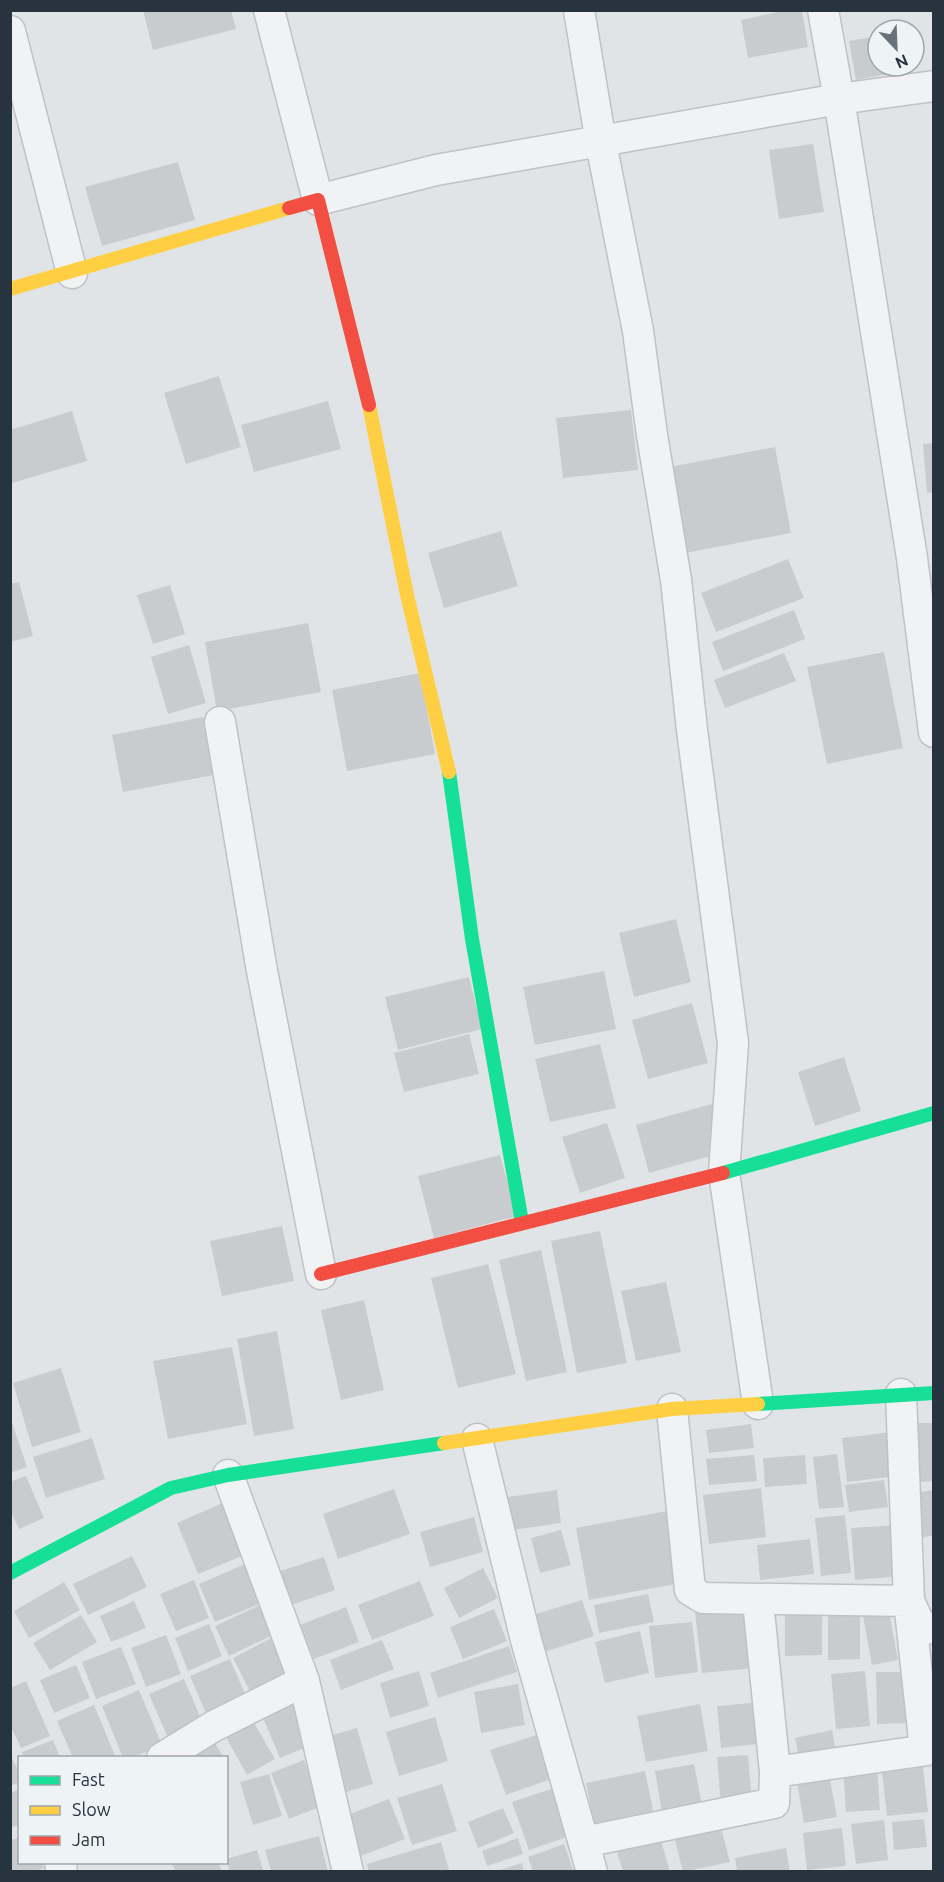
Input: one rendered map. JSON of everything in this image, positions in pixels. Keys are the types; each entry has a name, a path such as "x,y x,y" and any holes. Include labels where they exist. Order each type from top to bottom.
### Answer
{"street":[{"path":"269,10 368,399 407,595 448,763 472,939 522,1222"},
{"path":"579,10 601,143 638,331 652,435 676,580 692,730 714,879 733,1043 724,1173 758,1404"},
{"path":"823,10 912,558 933,732"},
{"path":"10,31 72,273"},
{"path":"10,290 318,200 436,170 601,143 839,99 933,86"},
{"path":"220,722 262,971 321,1274 724,1173 933,1113"},
{"path":"775,1772 929,1749 909,1601 901,1394"},
{"path":"14,1569 171,1488 228,1475 672,1409 901,1394 933,1394"},
{"path":"672,1409 690,1590 703,1598 758,1601 909,1601"},
{"path":"477,1439 526,1640 592,1872"},
{"path":"228,1475 304,1681 348,1872"},
{"path":"584,1842 774,1803 775,1772 758,1601"},
{"path":"909,1601 922,1629 933,1628"},
{"path":"165,1756 214,1726 304,1681"}],"building":[{"path":"143,10 231,10 236,29 153,50"},
{"path":"787,10 802,10 808,47 748,58 741,20"},
{"path":"866,38 867,78 856,80 849,41"},
{"path":"813,144 824,212 779,219 769,150"},
{"path":"178,162 195,220 102,246 85,187"},
{"path":"219,376 241,447 186,464 164,393"},
{"path":"328,401 341,449 254,472 241,425"},
{"path":"631,410 638,470 563,478 556,418"},
{"path":"72,411 87,461 12,483 10,430"},
{"path":"934,443 934,492 927,493 923,444"},
{"path":"775,447 791,533 685,553 669,467"},
{"path":"501,531 518,586 444,608 428,553"},
{"path":"788,559 804,598 716,632 701,593"},
{"path":"19,582 33,636 10,642 10,584"},
{"path":"170,585 185,634 153,644 137,595"},
{"path":"794,610 805,639 723,671 712,642"},
{"path":"308,623 321,692 217,711 205,642"},
{"path":"189,645 206,703 168,714 151,657"},
{"path":"884,652 903,748 827,764 807,667"},
{"path":"784,653 796,681 725,708 714,680"},
{"path":"420,673 435,754 347,771 332,690"},
{"path":"203,717 214,775 123,792 112,735"},
{"path":"676,919 691,982 634,997 619,933"},
{"path":"604,971 616,1029 535,1045 523,987"},
{"path":"469,977 482,1029 398,1050 385,997"},
{"path":"692,1003 708,1063 648,1079 632,1020"},
{"path":"469,1034 479,1074 404,1092 394,1053"},
{"path":"600,1044 616,1108 550,1122 535,1059"},
{"path":"844,1057 861,1111 815,1126 798,1072"},
{"path":"712,1104 725,1152 649,1173 636,1125"},
{"path":"607,1123 625,1178 580,1193 562,1137"},
{"path":"500,1155 517,1216 434,1238 418,1176"},
{"path":"282,1226 294,1281 222,1296 210,1241"},
{"path":"600,1231 627,1363 577,1373 551,1241"},
{"path":"541,1250 567,1372 526,1381 499,1260"},
{"path":"488,1264 516,1374 458,1388 431,1278"},
{"path":"666,1282 681,1352 636,1361 621,1291"},
{"path":"364,1300 384,1390 341,1400 321,1310"},
{"path":"277,1331 294,1429 254,1436 237,1339"},
{"path":"232,1347 247,1424 168,1439 153,1361"},
{"path":"61,1368 81,1432 32,1447 13,1383"},
{"path":"10,1417 27,1467 10,1473"},
{"path":"918,1423 934,1423 934,1481 918,1482"},
{"path":"751,1424 754,1448 709,1453 706,1430"},
{"path":"892,1432 897,1476 847,1482 842,1438"},
{"path":"92,1438 105,1479 46,1498 33,1457"},
{"path":"837,1454 844,1507 819,1509 813,1457"},
{"path":"754,1455 757,1481 709,1485 706,1459"},
{"path":"805,1455 807,1484 765,1487 763,1458"},
{"path":"26,1476 44,1518 19,1529 10,1510 10,1482"},
{"path":"884,1480 888,1507 849,1512 845,1485"},
{"path":"761,1488 766,1537 709,1544 703,1495"},
{"path":"394,1489 410,1534 338,1559 323,1514"},
{"path":"557,1490 561,1523 513,1530 508,1497"},
{"path":"934,1490 934,1535 921,1538 914,1493"},
{"path":"225,1502 247,1554 198,1574 177,1523"},
{"path":"667,1511 681,1583 589,1600 576,1528"},
{"path":"845,1515 851,1573 821,1576 815,1518"},
{"path":"474,1517 483,1552 430,1567 420,1532"},
{"path":"899,1525 903,1576 855,1580 851,1528"},
{"path":"561,1530 571,1565 540,1573 531,1538"},
{"path":"810,1539 814,1574 760,1580 757,1545"},
{"path":"132,1556 147,1587 88,1615 73,1584"},
{"path":"324,1557 335,1590 288,1606 277,1572"},
{"path":"245,1564 262,1603 215,1622 199,1584"},
{"path":"483,1568 498,1598 459,1618 444,1588"},
{"path":"194,1580 209,1618 176,1631 160,1594"},
{"path":"420,1581 434,1616 372,1640 358,1605"},
{"path":"64,1582 80,1610 29,1638 14,1611"},
{"path":"648,1594 654,1622 599,1633 594,1605"},
{"path":"582,1600 594,1636 544,1652 533,1615"},
{"path":"134,1601 146,1628 111,1642 100,1616"},
{"path":"268,1601 281,1631 229,1656 215,1626"},
{"path":"346,1607 359,1642 314,1659 300,1625"},
{"path":"748,1607 754,1668 702,1673 695,1612"},
{"path":"494,1609 507,1641 463,1659 450,1627"},
{"path":"828,1612 860,1612 860,1659 828,1660"},
{"path":"889,1612 898,1660 872,1665 863,1616"},
{"path":"785,1613 822,1613 822,1655 785,1656"},
{"path":"81,1615 97,1642 50,1670 33,1643"},
{"path":"692,1622 698,1672 655,1678 649,1626"},
{"path":"209,1624 222,1656 188,1671 175,1638"},
{"path":"640,1631 649,1673 605,1683 595,1642"},
{"path":"166,1635 181,1674 146,1687 131,1648"},
{"path":"275,1636 296,1678 254,1699 233,1658"},
{"path":"382,1640 394,1669 341,1690 330,1660"},
{"path":"509,1646 517,1672 438,1698 430,1673"},
{"path":"121,1647 136,1684 96,1699 82,1662"},
{"path":"230,1659 248,1701 208,1718 190,1676"},
{"path":"76,1665 90,1698 54,1713 40,1680"},
{"path":"419,1671 429,1706 390,1718 380,1683"},
{"path":"865,1671 870,1726 836,1729 831,1674"},
{"path":"876,1672 906,1672 907,1723 877,1724"},
{"path":"184,1679 203,1723 168,1738 149,1694"},
{"path":"26,1681 50,1736 21,1748 10,1725 10,1688"},
{"path":"518,1684 525,1725 481,1733 474,1692"},
{"path":"139,1690 162,1745 137,1756 122,1756 102,1706"},
{"path":"294,1699 314,1744 280,1758 261,1713"},
{"path":"762,1702 766,1743 721,1748 717,1706"},
{"path":"700,1704 708,1751 646,1762 637,1716"},
{"path":"94,1705 115,1756 72,1756 57,1721"},
{"path":"250,1716 275,1759 247,1775 223,1732"},
{"path":"435,1717 448,1761 399,1776 386,1732"},
{"path":"357,1728 373,1784 346,1792 329,1736"},
{"path":"832,1730 837,1757 800,1763 795,1738"},
{"path":"536,1735 551,1779 506,1795 490,1750"},
{"path":"53,1740 59,1756 23,1756 22,1752"},
{"path":"213,1740 223,1756 186,1756"},
{"path":"10,1754 18,1770 18,1783 10,1786"},
{"path":"748,1755 752,1801 721,1804 717,1757"},
{"path":"922,1758 928,1812 887,1816 881,1763"},
{"path":"304,1760 322,1806 289,1819 271,1773"},
{"path":"694,1764 703,1810 663,1818 655,1771"},
{"path":"877,1765 880,1810 846,1812 843,1768"},
{"path":"828,1770 837,1817 804,1823 796,1777"},
{"path":"645,1771 655,1820 596,1833 586,1783"},
{"path":"269,1774 282,1816 253,1825 240,1782"},
{"path":"442,1784 457,1831 412,1845 397,1798"},
{"path":"557,1787 573,1835 529,1850 512,1802"},
{"path":"18,1790 18,1825 10,1828 10,1793"},
{"path":"389,1799 405,1839 358,1857 342,1817"},
{"path":"503,1808 514,1833 478,1848 468,1822"},
{"path":"924,1819 927,1847 894,1850 892,1822"},
{"path":"719,1820 730,1862 683,1872 673,1832"},
{"path":"884,1820 888,1860 856,1864 851,1824"},
{"path":"842,1828 846,1866 807,1870 803,1833"},
{"path":"319,1836 328,1872 271,1872 265,1850"},
{"path":"18,1838 18,1864 43,1864 44,1868 32,1872 10,1872 10,1840"},
{"path":"518,1838 523,1854 487,1866 482,1851"},
{"path":"660,1838 670,1871 623,1872 617,1852"},
{"path":"441,1842 449,1870 369,1872 367,1864"},
{"path":"564,1844 574,1872 533,1872 528,1857"},
{"path":"786,1848 790,1872 737,1872 735,1858"},
{"path":"257,1850 264,1872 230,1872 228,1858"},
{"path":"522,1863 524,1872 496,1872 496,1871"},
{"path":"172,1864 218,1864 223,1872 176,1872"}],"traffic: fast":[{"path":"449,772 472,939 522,1222"},
{"path":"723,1173 934,1113"},
{"path":"758,1404 934,1393"},
{"path":"10,1573 171,1488 228,1475 444,1443"}],"traffic: slow":[{"path":"10,289 289,208"},
{"path":"369,405 407,595 449,772"},
{"path":"444,1443 672,1409 758,1404"}],"traffic: jam":[{"path":"289,208 318,200 369,405"},
{"path":"321,1274 723,1173"}]}
